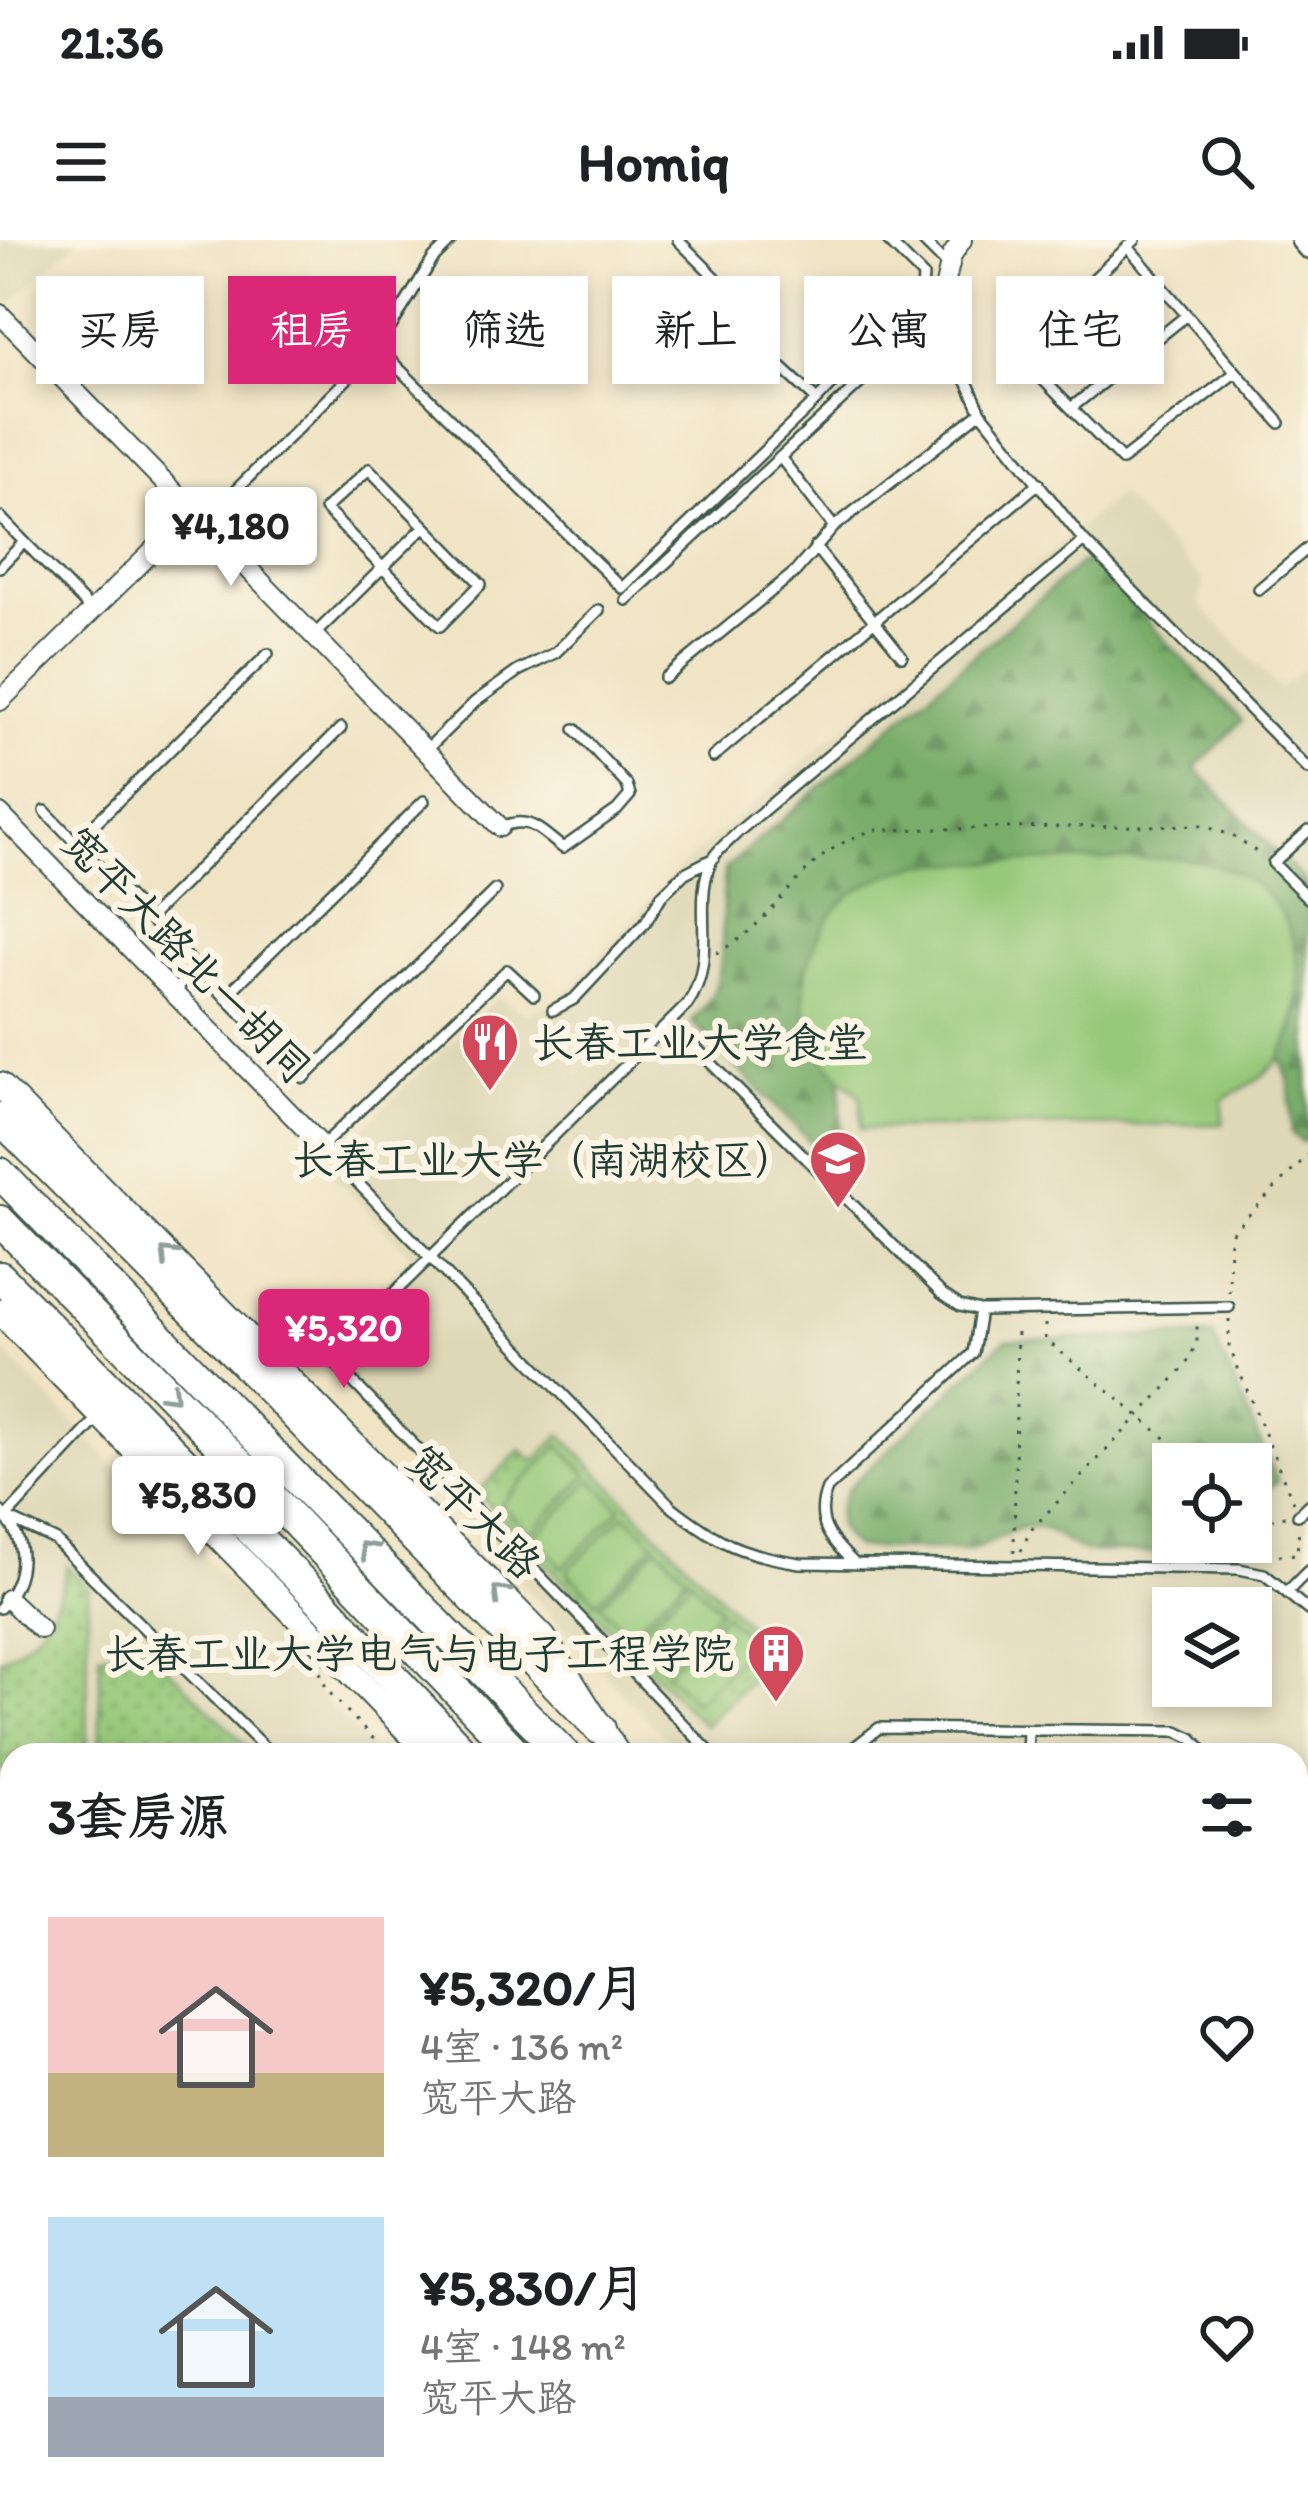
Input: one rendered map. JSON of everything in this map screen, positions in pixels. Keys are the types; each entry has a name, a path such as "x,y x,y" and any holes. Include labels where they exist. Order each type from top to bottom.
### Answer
{"highway":[{"path":"0,1118 228,1346 609,1742"},
{"path":"0,1173 553,1743"},
{"path":"0,1221 507,1743"},
{"path":"0,1277 454,1743"}],"main road":[{"name":"宽平大路","path":"0,1084 543,1637 609,1742"},
{"path":"0,1312 393,1715 426,1743"}],"street":[{"path":"947,276 962,240"},
{"path":"1301,240 1308,247"},
{"path":"0,314 500,827"},
{"path":"0,701 92,611 199,517"},
{"name":"宽平大路北一胡同","path":"0,814 322,1146"},
{"path":"4,1604 40,1629"}],"lane":[{"path":"396,320 433,259 452,240"},
{"path":"677,240 741,303 747,330 758,346 817,400"},
{"path":"396,367 622,588 922,291 923,276 886,240"},
{"path":"922,240 949,267"},
{"path":"1236,372 1122,460 1016,352 1131,243 1186,315 1280,422"},
{"path":"1071,408 1186,315"},
{"path":"199,517 341,384"},
{"path":"626,600 859,384"},
{"path":"968,384 981,412 1084,541 1308,769"},
{"path":"665,678 795,572 834,527 981,412"},
{"path":"780,457 834,527"},
{"path":"369,469 424,526 481,584 440,626 325,509 369,469"},
{"path":"713,757 1040,483"},
{"path":"0,517 92,611"},
{"path":"314,635 424,526"},
{"path":"553,1010 574,999 686,873 713,858 1084,541"},
{"path":"0,567 24,542"},
{"path":"815,547 902,656"},
{"path":"1259,589 1308,548"},
{"path":"426,750 475,702 518,671 555,653 598,610"},
{"path":"75,842 268,654"},
{"path":"148,918 341,728"},
{"path":"500,827 519,820 529,823 563,848 617,810 630,795 627,785 575,729"},
{"path":"225,997 424,802"},
{"path":"45,812 304,1078 495,890"},
{"path":"1308,831 1273,863 1308,898"},
{"path":"701,1743 329,1357 670,1022 700,986 713,858"},
{"path":"172,992 196,968"},
{"path":"534,995 506,970 322,1146 672,1507 712,1538 750,1556 800,1562 1254,1572 1264,1574 1308,1610"},
{"path":"670,1022 942,1294 960,1306 980,1311 1229,1307"},
{"path":"854,1563 822,1525 820,1507 827,1489 973,1353 980,1311"},
{"path":"3,1514 101,1416"},
{"path":"1298,1515 1308,1505"},
{"path":"3,1514 20,1544 22,1566 4,1604"},
{"path":"3,1514 55,1540 260,1743"},
{"path":"1288,1591 1308,1571"},
{"path":"860,1743 879,1728 1177,1731 1196,1743"},
{"path":"1028,1730 1028,1743"}],"path":[{"path":"704,959 736,943 814,860 845,838 875,830 1201,825 1231,835 1273,863"},
{"path":"1272,1556 1297,1554 1298,1515 1229,1346 1230,1234 1308,1155"},
{"path":"1014,1566 1030,1532 1185,1367 1197,1343 1197,1308"},
{"path":"1014,1566 1017,1310"},
{"path":"1045,1310 1046,1339 1171,1443"},
{"path":"1272,1518 1298,1515"},
{"path":"1253,1563 1254,1572"}],"shaded area":[{"path":"0,240 78,240 10,304 0,293"},
{"name":"长春工业大学（南湖校区）","path":"1119,494 1203,581 1199,604 1280,689 1308,665 1308,1743 670,1743 312,1357 410,1255 324,1166 497,997 528,1015 559,999 685,863"},
{"path":"0,1348 307,1663 318,1693 367,1743 0,1743"}],"green space":[{"path":"1081,563 1094,565 1242,721 1195,768 1308,885 1308,1139 1302,1142 1292,1133 1289,1082 1281,1057 1294,1027 1298,1001 1296,951 1289,929 1279,910 1248,882 1180,858 821,1054 840,1075 841,1155 829,1160 692,1022 718,978 726,868"},
{"path":"1181,858 1234,873 1269,898 1283,917 1297,962 1296,1010 1282,1055 1263,1075 1223,1099 1223,1124 861,1129 861,1098 822,1056 806,1017 804,995 811,953 820,933 853,893 922,864"},
{"path":"1213,1335 1261,1443 1152,1443 1152,1552 1084,1552 1043,1528 1022,1527 972,1550 856,1548 842,1534 838,1519 850,1486 1005,1340"},
{"path":"561,1435 776,1654 704,1725 477,1493 521,1450 534,1461"},
{"path":"559,1446 588,1475 530,1533 501,1504"},
{"path":"592,1480 621,1509 563,1567 534,1537"},
{"path":"625,1514 655,1543 597,1601 567,1571"},
{"path":"658,1546 687,1576 629,1634 600,1604"},
{"path":"67,1566 88,1588 87,1743 0,1743 0,1659 36,1632 58,1596"},
{"path":"691,1580 720,1609 662,1667 633,1638"},
{"path":"724,1614 754,1644 695,1702 666,1672"},
{"path":"147,1648 244,1743 100,1743 100,1654"}],"place":[{"name":"长春工业大学食堂","path":"490,1093"},
{"name":"长春工业大学（南湖校区）","path":"838,1210"},
{"name":"长春工业大学电气与电子工程学院","path":"776,1704"}]}
